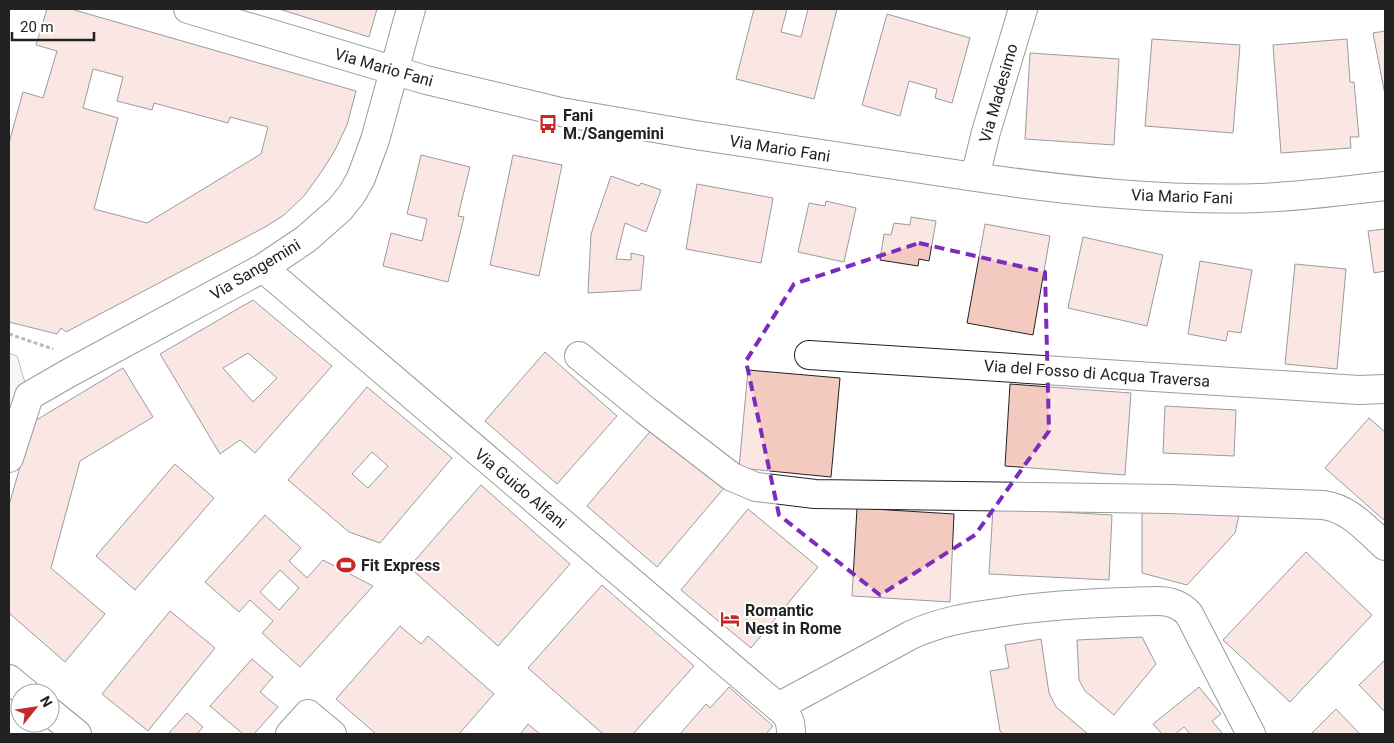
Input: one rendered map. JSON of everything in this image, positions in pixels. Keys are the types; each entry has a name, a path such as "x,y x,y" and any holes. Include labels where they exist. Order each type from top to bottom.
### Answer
{"street":[{"name":"Via Mario Fani","path":"188,9 464,90 561,112 695,135 975,177 1044,187 1192,198 1286,196 1385,186"},
{"name":"Via Sangemini","path":"9,458 29,396 263,268 306,239 340,209 352,194 361,178 375,140 411,9"},
{"name":"Via Madesimo","path":"975,177 986,132 1023,9"},
{"name":"Via Guido Alfani","path":"263,268 787,714 790,720 791,734"},
{"name":"Via del Fosso di Acqua Traversa","path":"809,355 1359,390 1385,389"},
{"path":"579,356 732,477 756,487 815,494 1161,499 1315,504 1332,506 1345,512 1385,546"},
{"path":"778,707 911,635 948,621 979,615 1059,605 1164,601 1182,607 1193,619 1251,734"},
{"path":"290,734 308,714 332,734"},
{"path":"60,720 78,734"}],"path":[{"path":"9,334 53,348 67,374"}],"highlighted area":[{"path":"919,243 1045,272 1049,431 975,535 880,595 779,515 746,361 794,284"}],"shaded area":[{"path":"9,353 17,356 29,396 9,458"}],"building":[{"path":"47,9 71,9 356,91 347,125 335,150 304,196 284,215 267,226 66,332 61,328 57,334 9,322 9,143 23,92 43,98 57,51 36,45","holes":["93,69 123,77 117,101 152,110 154,103 228,123 230,117 268,127 261,154 147,223 94,209 118,118 83,108"]},
{"path":"279,9 377,9 369,37"},
{"path":"754,9 787,9 781,32 801,37 808,9 837,9 814,99 736,79"},
{"path":"887,14 970,38 952,103 935,98 937,89 909,81 900,116 862,105"},
{"path":"1385,31 1385,95 1373,33"},
{"path":"1152,39 1240,45 1233,133 1145,126"},
{"path":"1347,39 1350,82 1354,82 1359,137 1350,137 1351,148 1281,153 1273,45"},
{"path":"1030,53 1119,59 1114,145 1025,139"},
{"path":"421,155 470,167 458,216 464,217 448,282 383,266 391,233 422,241 427,219 407,214"},
{"path":"513,155 562,165 539,276 490,265"},
{"path":"611,176 639,186 641,183 661,190 646,232 625,223 616,259 631,260 631,253 644,256 641,290 588,293 591,234"},
{"path":"697,184 773,198 761,263 686,249"},
{"path":"826,201 856,208 844,262 798,252 809,203 825,206"},
{"path":"911,217 936,221 929,261 919,259 918,266 880,260 884,234 891,235 894,223 910,225"},
{"path":"985,224 1050,236 1033,335 967,323"},
{"path":"1385,229 1385,271 1374,273 1368,231"},
{"path":"1083,237 1163,255 1147,326 1068,308"},
{"path":"1200,261 1252,270 1241,333 1228,331 1226,341 1188,334"},
{"path":"1295,264 1346,269 1337,369 1285,364"},
{"path":"253,300 332,366 255,453 240,440 220,454 160,354","holes":["248,353 277,378 253,402 223,368"]},
{"path":"545,352 617,416 557,484 485,421"},
{"path":"123,368 153,417 80,461 51,568 105,614 65,662 9,613 9,505 33,422"},
{"path":"748,370 840,378 831,477 739,468"},
{"path":"1010,384 1131,393 1125,475 1005,466"},
{"path":"367,387 452,458 380,543 349,532 288,480","holes":["372,452 388,466 368,488 352,474"]},
{"path":"1165,406 1236,410 1234,456 1163,453"},
{"path":"1369,418 1385,432 1385,521 1325,468"},
{"path":"653,428 724,488 657,567 587,506"},
{"path":"175,464 214,498 135,590 96,556"},
{"path":"481,485 570,564 498,646 409,567"},
{"path":"1142,507 1240,511 1235,533 1187,585 1142,573"},
{"path":"857,508 954,514 950,602 852,596"},
{"path":"993,508 1112,515 1109,580 989,574"},
{"path":"748,509 818,567 751,648 681,590"},
{"path":"265,515 301,548 289,561 307,578 323,560 373,586 300,667 262,633 273,621 250,600 239,612 205,582","holes":["280,570 299,588 279,610 260,592"]},
{"path":"1306,552 1372,615 1290,702 1223,640"},
{"path":"602,585 694,666 633,734 603,734 528,668"},
{"path":"170,611 215,648 148,731 102,694"},
{"path":"400,626 421,644 428,636 494,694 459,734 376,734 336,699"},
{"path":"1142,637 1156,664 1114,715 1085,691 1079,680 1077,640"},
{"path":"1041,639 1049,693 1056,707 1088,734 1003,734 1000,731 990,671 1009,668 1005,645"},
{"path":"252,659 273,677 260,692 278,707 254,734 243,734 210,706"},
{"path":"1385,660 1385,712 1359,685"},
{"path":"729,687 773,726 766,734 680,734 706,704 710,708"},
{"path":"1199,687 1221,714 1212,721 1223,734 1190,734 1184,727 1175,734 1162,734 1153,724"},
{"path":"1336,709 1360,734 1311,734"},
{"path":"187,713 203,727 197,734 168,734"},
{"path":"528,724 540,734 520,734"}],"place":[{"name":"Fani M./Sangemini","path":"548,124"},
{"name":"Fit Express","path":"346,565"},
{"name":"Romantic Nest in Rome","path":"730,619"}]}
